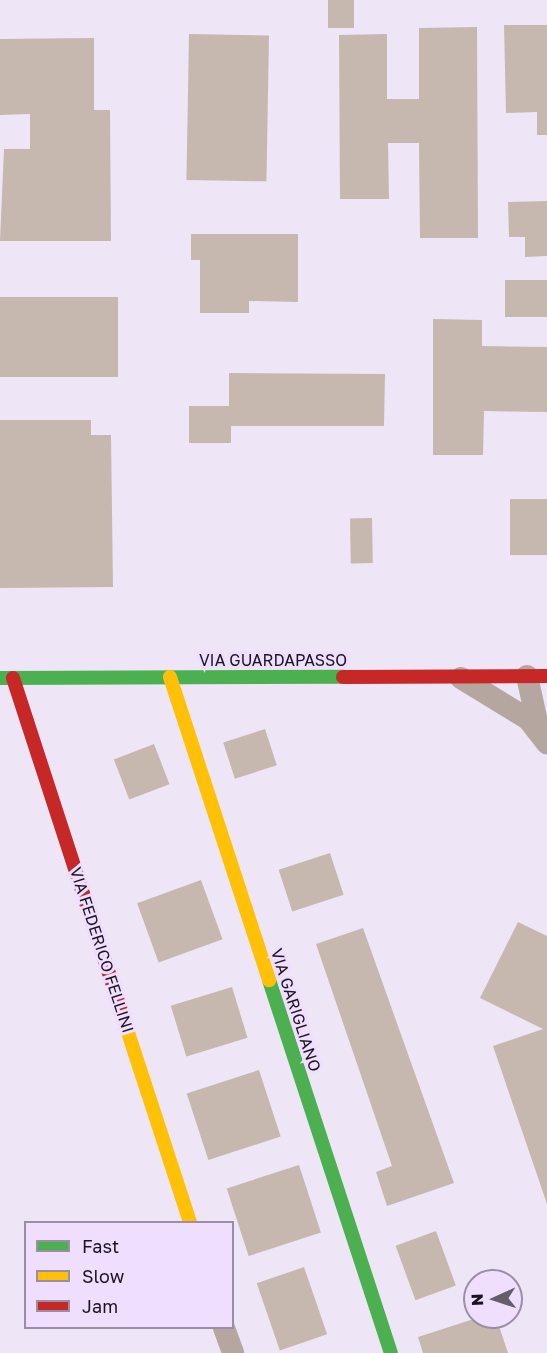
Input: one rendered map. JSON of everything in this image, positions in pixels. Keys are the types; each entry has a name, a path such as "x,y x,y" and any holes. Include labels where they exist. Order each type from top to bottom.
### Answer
{"street":[{"path":"457,676 505,702 543,737"},
{"name":"VIA GUARDAPASSO","path":"7,678 537,676"},
{"path":"537,676 543,737"},
{"name":"VIA GARIGLIANO","path":"170,677 391,1353"},
{"name":"VIA FEDERICO FELLINI","path":"7,678 190,1221"},
{"path":"224,1329 232,1353"}],"building":[{"path":"328,0 354,0 354,28 328,28"},
{"path":"504,25 547,25 547,135 537,135 537,112 506,113"},
{"path":"477,27 478,238 420,238 419,143 388,143 389,199 340,199 339,35 387,34 387,99 419,99 419,28"},
{"path":"189,34 269,35 266,181 186,180"},
{"path":"94,38 94,110 110,110 111,241 0,241 4,149 30,149 30,114 0,115 0,39"},
{"path":"547,201 547,256 525,257 525,237 509,237 508,202"},
{"path":"191,234 298,234 298,302 249,301 249,313 200,313 200,260 191,260"},
{"path":"505,280 547,280 547,317 505,317"},
{"path":"0,297 118,297 118,377 0,377"},
{"path":"433,319 482,320 482,346 547,347 547,412 484,411 483,455 433,455"},
{"path":"229,373 385,374 384,426 231,426 231,443 189,443 189,406 229,406"},
{"path":"0,420 91,420 91,435 111,435 113,587 0,588"},
{"path":"510,499 547,499 547,555 510,555"},
{"path":"350,518 372,518 373,563 351,563"},
{"path":"265,729 277,765 235,779 223,743"},
{"path":"154,744 169,784 129,800 114,759"},
{"path":"330,853 344,895 292,912 279,870"},
{"path":"201,880 223,939 159,962 137,903"},
{"path":"518,922 547,936 547,1204 493,1046 543,1029 480,998"},
{"path":"363,928 454,1183 387,1206 376,1172 392,1166 316,944"},
{"path":"232,987 247,1038 186,1056 171,1006"},
{"path":"259,1070 281,1137 208,1160 187,1093"},
{"path":"299,1165 321,1233 249,1256 227,1188"},
{"path":"436,1231 456,1286 415,1300 396,1246"},
{"path":"304,1267 327,1334 280,1350 257,1283"},
{"path":"463,1322 463,1329 500,1329 508,1353 423,1353 418,1337"}],"traffic: fast":[{"path":"0,678 343,677"},
{"path":"269,980 391,1353"}],"traffic: slow":[{"path":"170,677 269,980"},
{"path":"120,1008 190,1221"}],"traffic: jam":[{"path":"343,677 547,676"},
{"path":"13,678 120,1008"}]}
